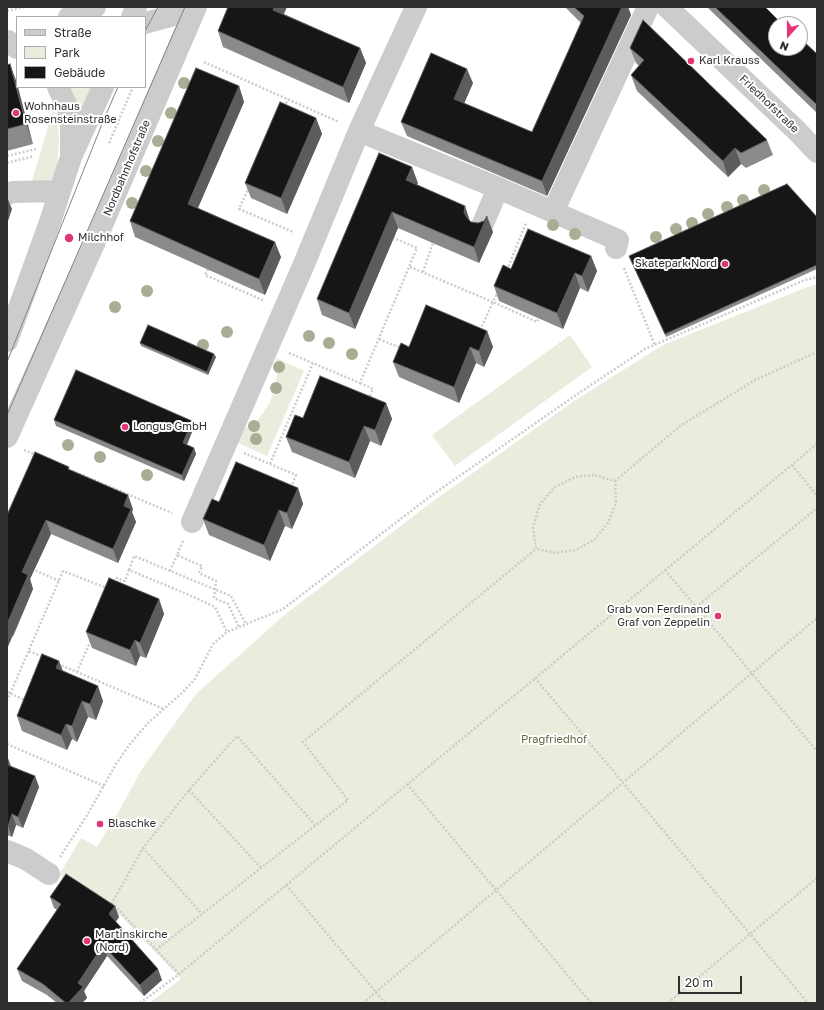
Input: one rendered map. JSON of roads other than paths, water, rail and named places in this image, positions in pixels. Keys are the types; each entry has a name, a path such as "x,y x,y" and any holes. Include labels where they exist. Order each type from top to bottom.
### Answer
{"street":[{"path":"72,16 95,7"},
{"path":"146,23 182,13 190,7"},
{"name":"Nordbahnhofstraße","path":"13,443 114,199 196,7"},
{"path":"192,522 314,241 359,131 416,7"},
{"path":"544,208 648,7"},
{"name":"Friedhofstraße","path":"667,7 817,152"},
{"path":"58,88 68,109 71,127 71,157"},
{"path":"7,341 71,157 103,88"},
{"path":"359,131 498,188 618,240 616,248"},
{"path":"482,226 498,188"},
{"path":"7,194 13,192 60,191"},
{"path":"7,851 26,859 49,874"}],"tram line":[{"path":"146,29 158,7"},
{"path":"7,415 185,7"},
{"path":"7,362 118,88"}],"place":[{"name":"Karl Krauss","path":"691,61"},
{"name":"Wohnhaus Rosensteinstraße","path":"16,113"},
{"name":"Milchhof","path":"69,238"},
{"name":"Skatepark Nord","path":"725,264"},
{"name":"Longus GmbH","path":"125,427"},
{"name":"Grab von Ferdinand Graf von Zeppelin","path":"718,616"},
{"name":"Blaschke","path":"100,824"},
{"name":"Martinskirche (Nord)","path":"87,941"}],"park label":[{"name":"Pragfriedhof","path":"554,740"}]}
